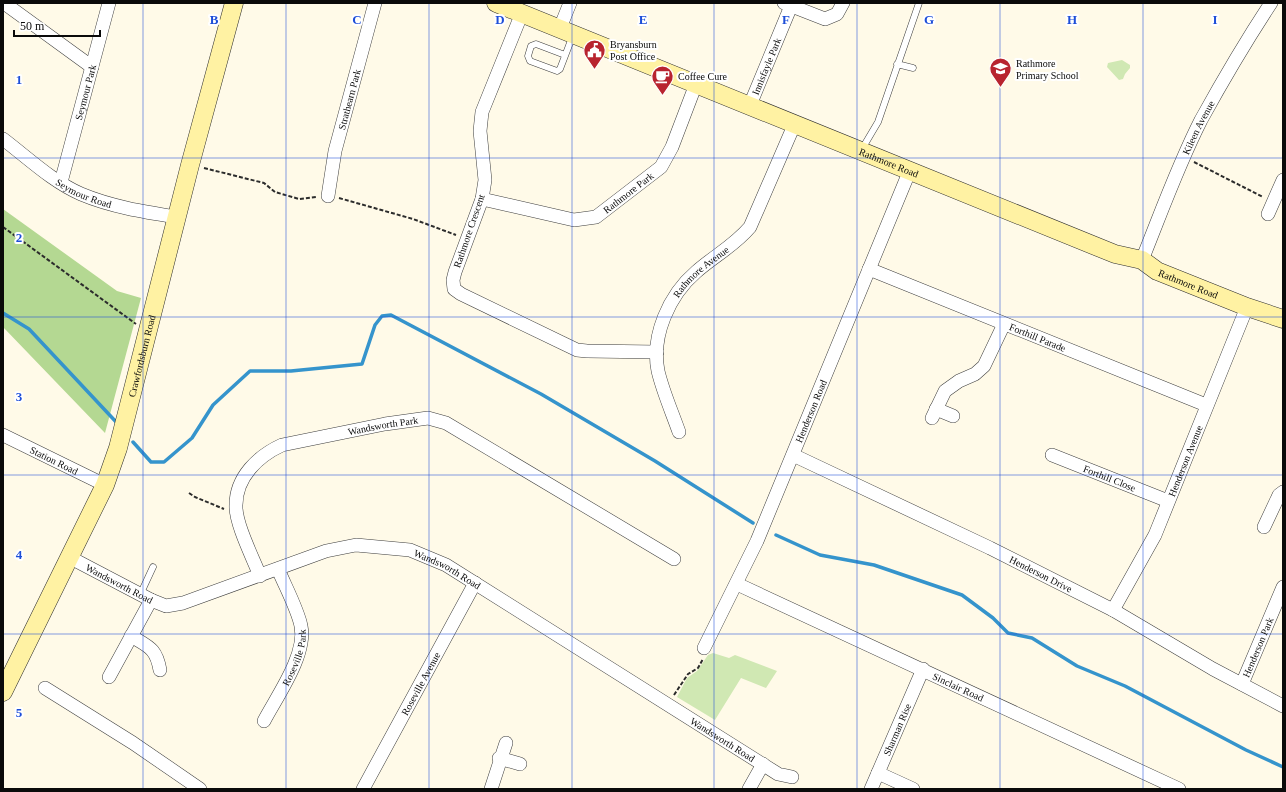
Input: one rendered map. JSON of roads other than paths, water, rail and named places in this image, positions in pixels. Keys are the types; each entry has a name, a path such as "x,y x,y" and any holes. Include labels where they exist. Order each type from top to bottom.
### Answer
{"street":[{"path":"4,3 92,67"},
{"name":"Seymour Park","path":"61,182 109,3"},
{"name":"Crawfordsburn Road","path":"5,681 105,485 118,448 234,3"},
{"name":"Strathearn Park","path":"328,196 335,151 375,3"},
{"name":"Rathmore Road","path":"496,3 1115,254 1142,260 1157,271 1247,307 1283,319"},
{"path":"567,31 570,3"},
{"name":"Innisfayle Park","path":"750,105 787,4 825,18 837,14 844,3"},
{"name":"Kileen Avenue","path":"1142,260 1184,157 1201,121 1241,49 1271,3"},
{"name":"Rathmore Crescent","path":"522,13 482,112 480,131 485,180 482,199 455,272 453,280 454,289 461,294 577,350 657,352"},
{"name":"Rathmore Park","path":"482,199 574,220 596,217 661,167 672,147 696,84"},
{"name":"Rathmore Avenue","path":"679,432 658,371 657,352 661,327 673,297 695,272 739,240 750,227 795,124"},
{"name":"Seymour Road","path":"3,140 61,182 81,194 112,204 177,217"},
{"name":"Henderson Road","path":"704,648 757,541 910,170"},
{"path":"1275,203 1283,180"},
{"name":"Forthill Parade","path":"869,269 1206,405"},
{"name":"Henderson Avenue","path":"1113,610 1155,535 1206,405 1247,307"},
{"path":"953,416 934,414 945,391 964,378 975,374 984,366 1004,324"},
{"name":"Wandsworth Park","path":"260,576 237,515 237,496 248,470 267,452 282,445 385,424 428,418 446,423 674,559"},
{"name":"Station Road","path":"3,435 105,485"},
{"name":"Henderson Drive","path":"793,455 990,548 1113,610 1283,706"},
{"name":"Forthill Close","path":"1052,455 1168,501"},
{"path":"1264,527 1279,495 1283,492"},
{"name":"Wandsworth Road","path":"69,557 166,606 183,604 326,551 356,546 410,550 446,565 778,774 792,777"},
{"name":"Roseville Park","path":"264,721 297,658 302,640 301,625 278,569"},
{"name":"Roseville Avenue","path":"365,787 475,583"},
{"name":"Sinclair Road","path":"737,584 1179,789"},
{"name":"Henderson Park","path":"1242,684 1283,587"},
{"path":"109,677 131,636 146,597"},
{"path":"131,636 154,651 157,656 160,670"},
{"name":"Sharman Rise","path":"871,789 923,670"},
{"path":"45,688 133,743 200,789"},
{"path":"491,789 499,758 506,743"},
{"path":"499,758 520,764"},
{"path":"749,789 764,764"},
{"path":"878,773 913,789"}],"lane":[{"path":"861,150 878,122 919,3"},
{"path":"565,55 536,44 531,46 528,56 530,61 557,71 560,69 565,55 567,31"},
{"path":"897,64 913,68"},
{"path":"146,597 153,567"}],"waterway":[{"path":"3,313 29,329 118,424"},
{"path":"133,442 151,462 164,462 192,438 213,405 250,371 291,371 362,364 375,325 382,316 391,315 541,394 655,461 753,523"},
{"path":"776,535 820,555 874,565 962,595 993,618 1008,633 1032,638 1077,666 1125,686 1246,750 1283,767"}],"place":[{"name":"Bryansburn Post Office","path":"594,70"},
{"name":"Rathmore Primary School","path":"1001,88"},
{"name":"Coffee Cure","path":"663,96"}]}
